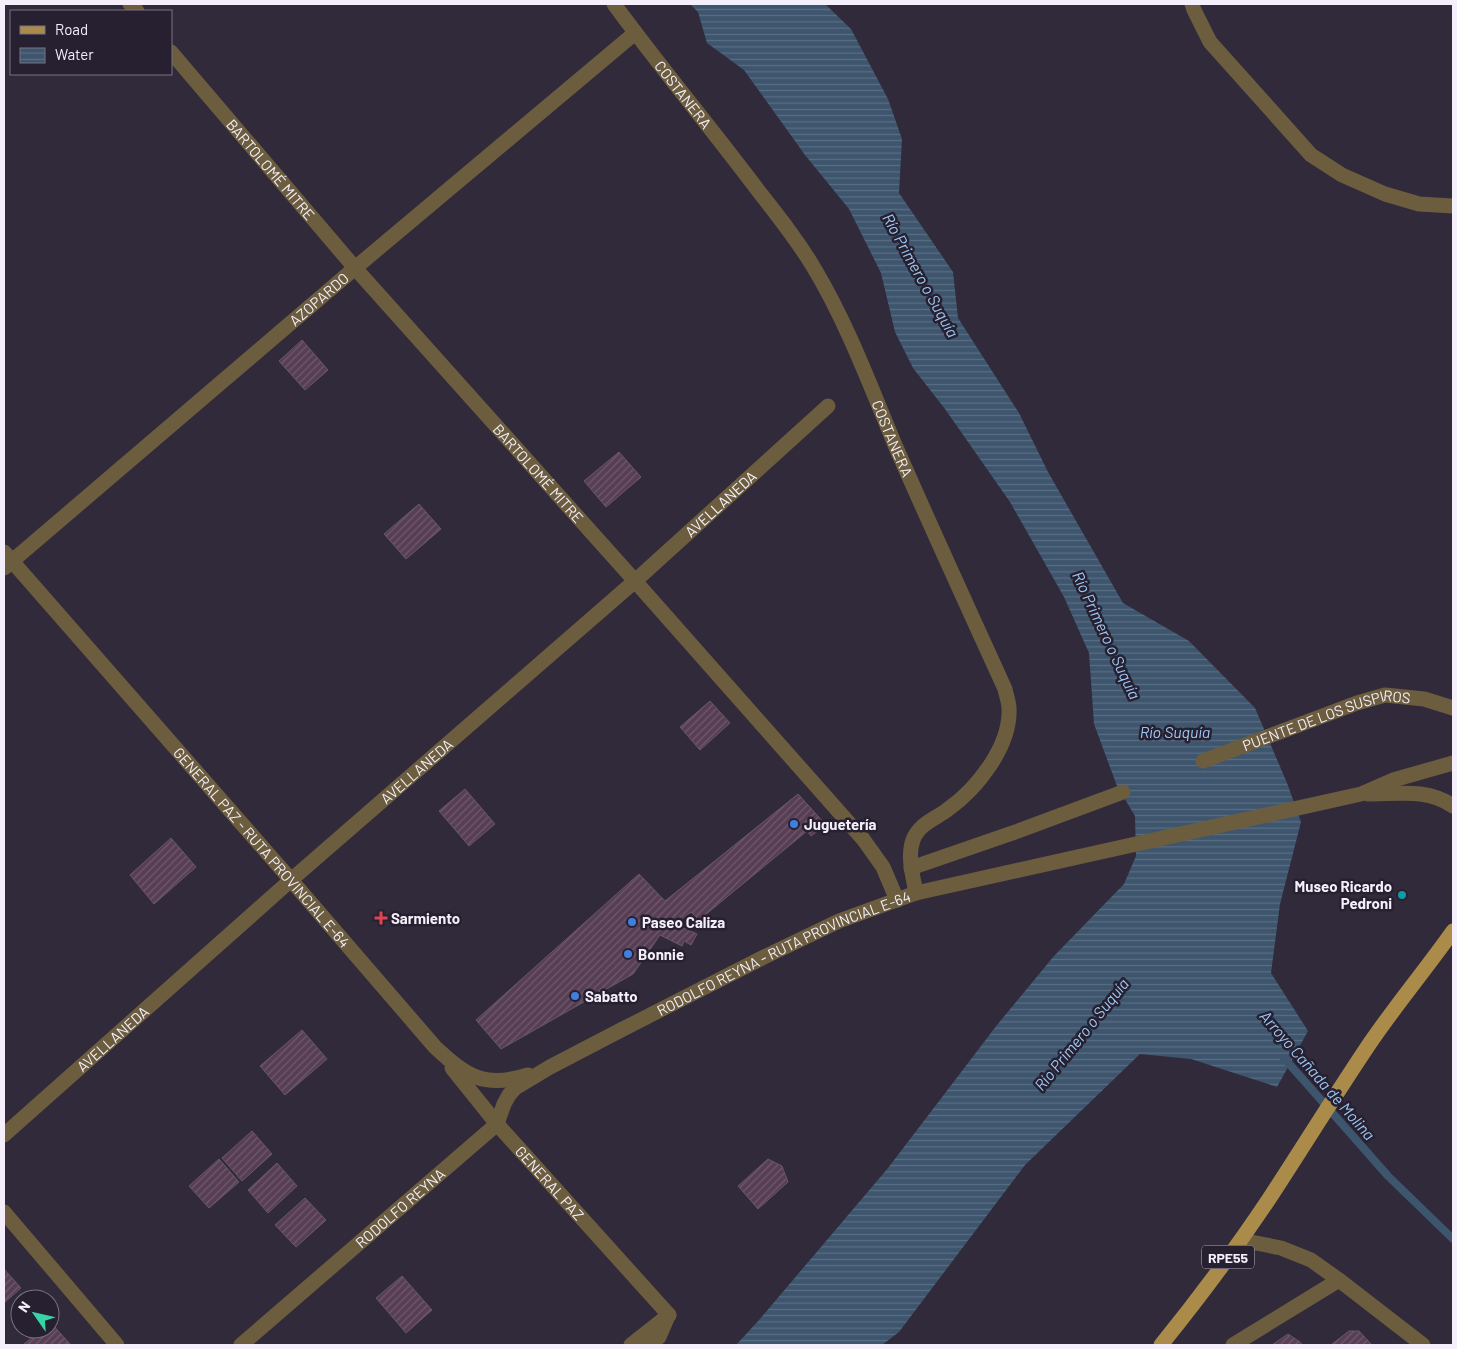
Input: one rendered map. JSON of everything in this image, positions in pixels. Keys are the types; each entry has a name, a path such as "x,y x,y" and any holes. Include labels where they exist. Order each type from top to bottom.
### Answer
{"main road":[{"name":"RPE55","path":"1161,1345 1241,1240 1370,1043 1453,931"},
{"name":"RPE55","path":"1430,963 1453,945"}],"street":[{"name":"COSTANERA","path":"614,4 795,239 813,266 866,373 932,529 1005,689 1009,708 1007,726 1003,740 994,758 976,785 963,798 921,827 914,839 911,852 911,868 916,893"},
{"path":"1192,4 1210,42 1311,155 1342,175 1385,194 1418,204 1453,206"},
{"name":"AZOPARDO","path":"6,560 635,32"},
{"name":"BARTOLOMÉ MITRE","path":"172,53 355,268 863,839 883,867 897,900"},
{"name":"AVELLANEDA","path":"4,1135 291,880 635,581 828,406"},
{"name":"GENERAL PAZ - RUTA PROVINCIAL E-64","path":"6,560 291,880 435,1047 466,1073 491,1081 518,1078 550,1067"},
{"name":"PUENTE DE LOS SUSPIROS","path":"1203,762 1357,703 1385,696 1424,699 1453,708"},
{"path":"1361,794 1393,780 1453,763"},
{"path":"911,868 1123,792"},
{"path":"1361,794 1418,793 1444,799 1453,806"},
{"name":"RODOLFO REYNA - RUTA PROVINCIAL E-64","path":"550,1067 780,949 839,921 916,893 1361,794"},
{"name":"GENERAL PAZ","path":"435,1047 497,1124 669,1315"},
{"name":"RODOLFO REYNA","path":"241,1345 497,1124 504,1104 515,1088 550,1067"},
{"path":"4,1212 116,1345"},
{"path":"1241,1240 1281,1248 1311,1260 1423,1345"},
{"path":"1233,1345 1339,1280"},
{"path":"631,1345 669,1315"},
{"path":"648,1345 659,1337 669,1315"}],"water":[{"path":"690,4 825,4 851,29 888,99 902,139 899,193 953,272 958,318 1019,413 1048,472 1123,603 1189,641 1255,708 1287,783 1301,822 1280,904 1271,973 1308,1031 1277,1087 1191,1059 1140,1054 1025,1165 899,1332 882,1345 736,1345 888,1168 997,1025 1054,956 1124,884 1136,856 1135,816 1117,786 1094,724 1089,653 1064,597 1010,502 945,409 913,368 895,332 881,273 849,209 805,155 744,70 707,43 698,12"}],"building":[{"path":"302,340 328,370 305,390 279,361"},
{"path":"619,452 641,477 606,507 584,481"},
{"path":"419,504 441,529 406,559 384,534"},
{"path":"710,701 730,723 700,750 680,727"},
{"path":"465,789 495,824 469,846 439,811"},
{"name":"Paseo Caliza","path":"798,794 826,825 811,836 807,831 699,920 691,912 675,924 697,934 691,945 684,941 682,946 660,935 633,974 501,1049 476,1020 639,874 665,901"},
{"path":"171,838 196,867 154,904 130,875"},
{"path":"302,1030 327,1059 285,1095 260,1066"},
{"path":"252,1131 272,1154 242,1181 222,1158"},
{"path":"219,1159 239,1182 209,1208 189,1186"},
{"path":"768,1159 782,1166 788,1182 758,1209 738,1186"},
{"path":"277,1163 297,1186 268,1213 248,1190"},
{"path":"305,1198 326,1220 296,1247 275,1225"},
{"path":"4,1269 21,1288 10,1289 10,1298 4,1303"},
{"path":"402,1276 432,1310 406,1333 376,1298"},
{"path":"1349,1331 1359,1331 1372,1345 1331,1345"},
{"path":"60,1333 71,1345 23,1345 30,1339 60,1339"},
{"path":"1288,1334 1302,1345 1272,1345"}],"waterway":[{"name":"Arroyo Cañada de Molina","path":"1284,1058 1388,1176 1453,1239"}],"place":[{"name":"Juguetería","path":"794,824"},
{"name":"Museo Ricardo Pedroni","path":"1402,895"},
{"name":"Sarmiento","path":"381,918"},
{"name":"Paseo Caliza","path":"632,922"},
{"name":"Bonnie","path":"628,954"},
{"name":"Sabatto","path":"575,996"}],"water label":[{"name":"Río Primero o Suquía","path":"921,275"},
{"name":"Río Primero o Suquía","path":"1107,635"},
{"name":"Río Suquía","path":"1175,731"},
{"name":"Río Primero o Suquía","path":"1081,1034"}]}
